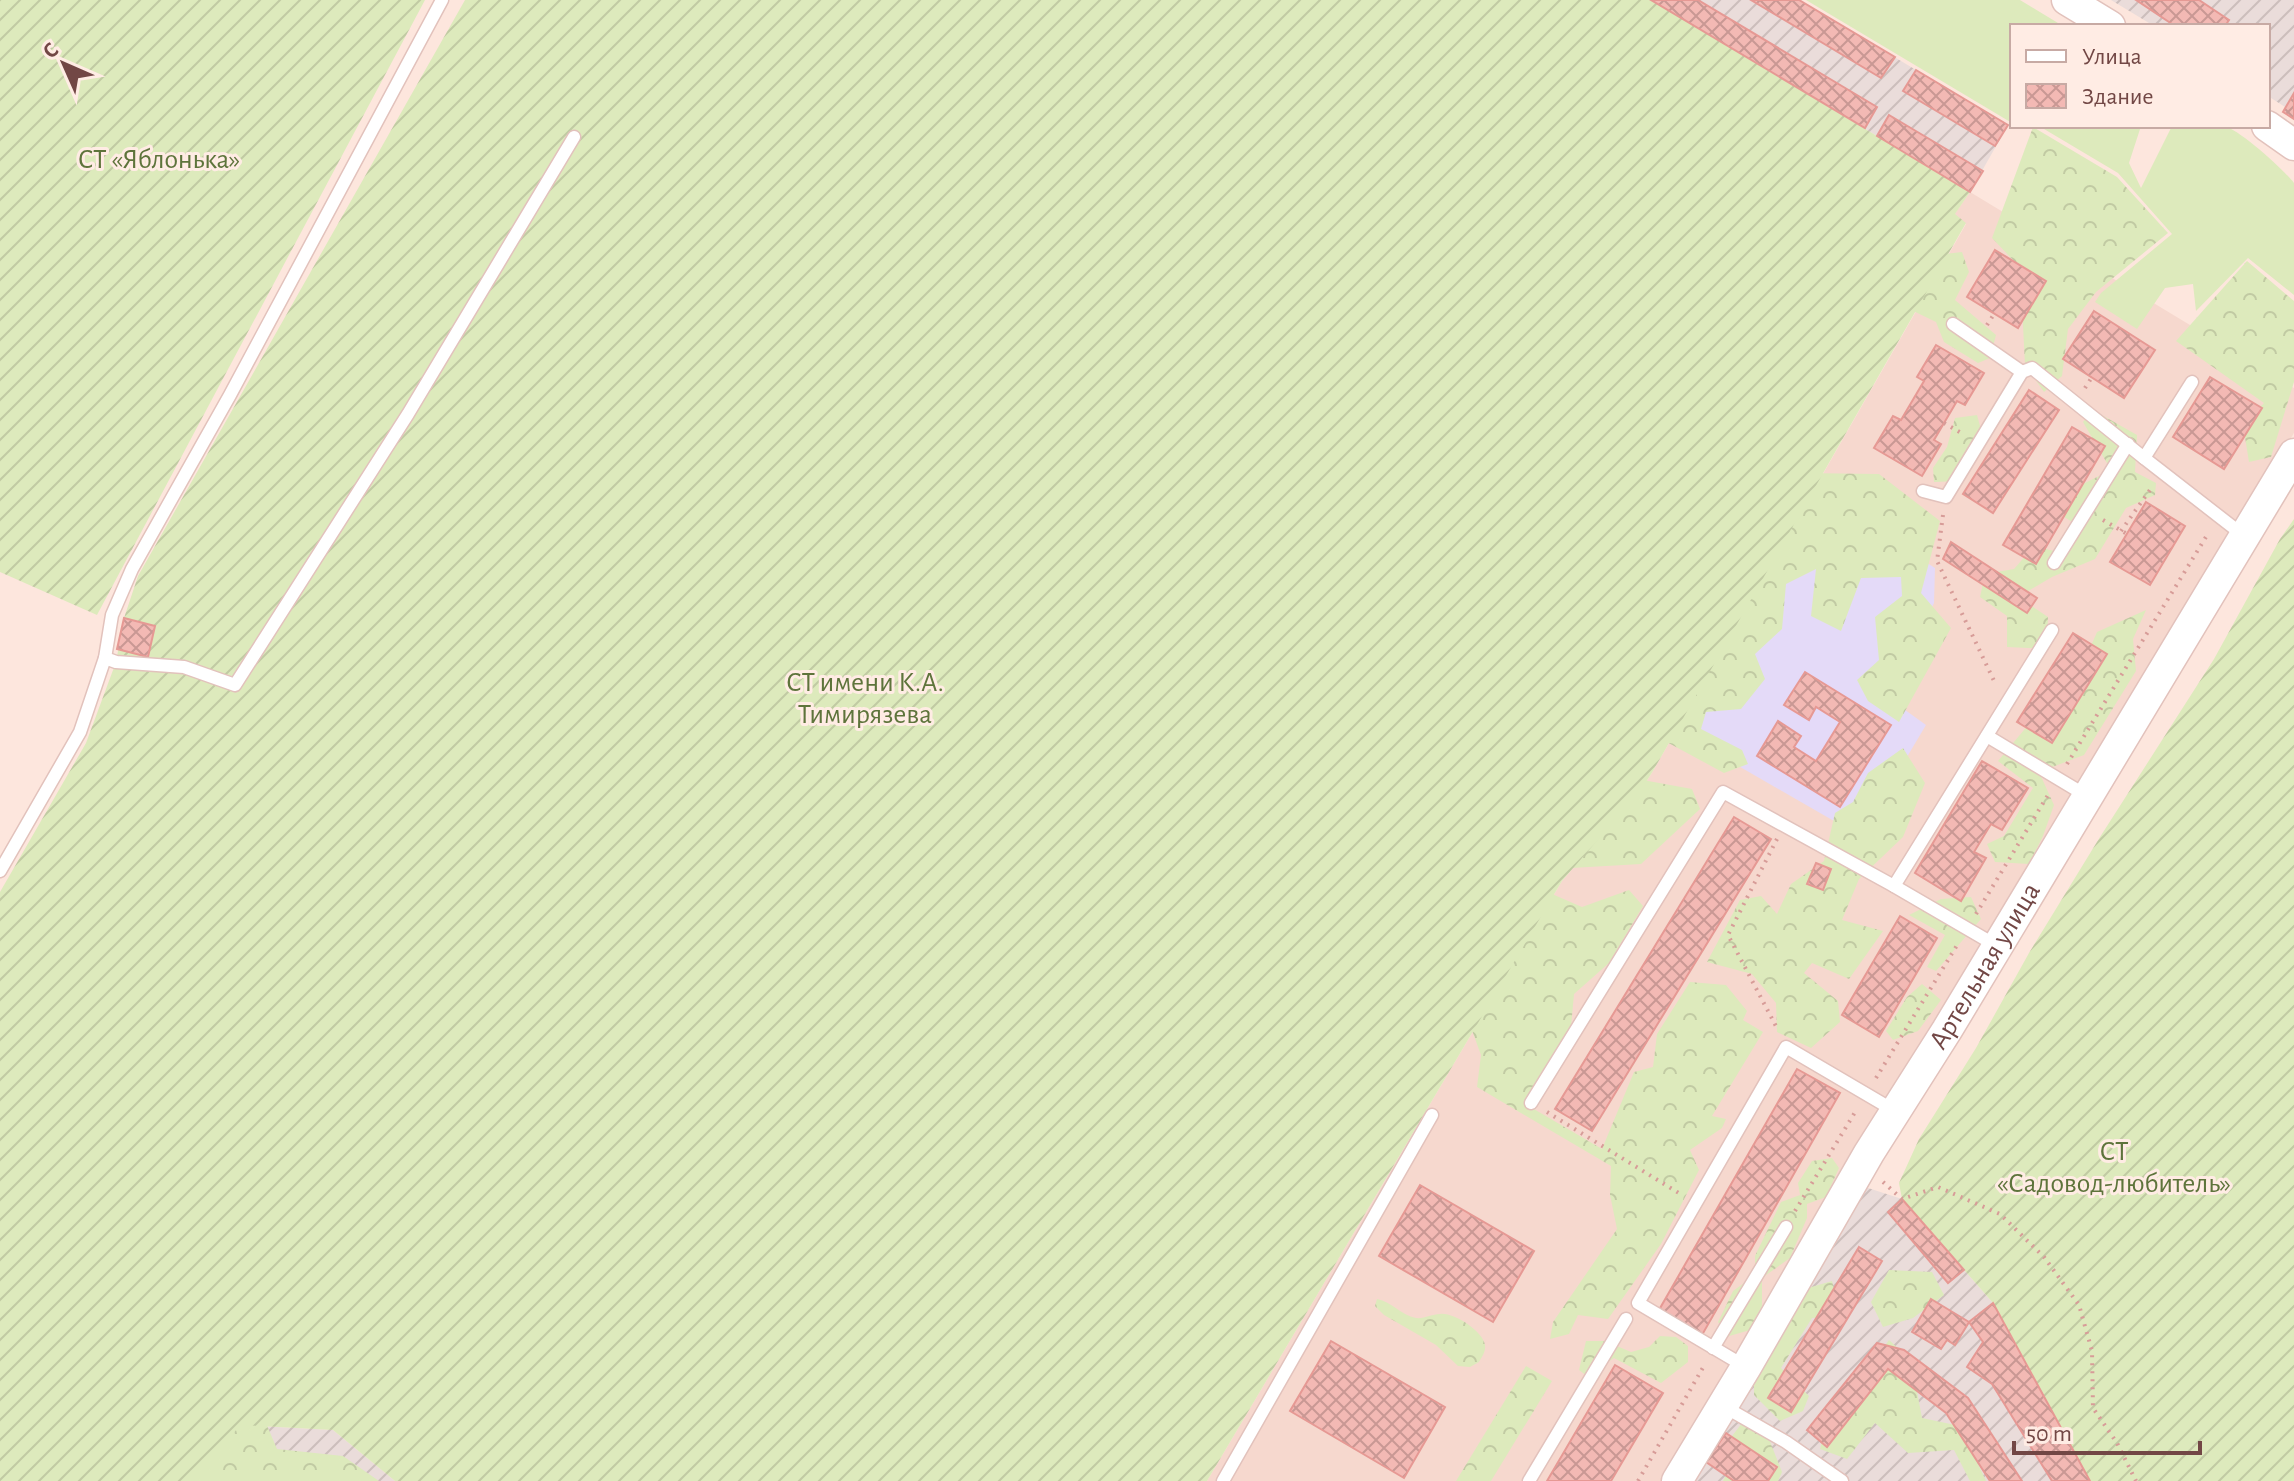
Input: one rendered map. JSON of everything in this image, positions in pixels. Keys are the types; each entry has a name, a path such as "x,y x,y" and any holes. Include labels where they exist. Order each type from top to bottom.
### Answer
{"street":[{"path":"2067,0 2107,24"},
{"path":"2270,128 2294,145"},
{"name":"Артельная улица","path":"1677,1481 1895,1111 2294,454"}],"lane":[{"path":"0,871 80,732 105,658 112,615 132,569 230,395 442,0"},
{"path":"105,658 116,662 184,667 235,685 408,414 574,137"},
{"path":"1953,324 2022,372"},
{"path":"1923,491 1946,497 2022,372 2032,368 2243,535"},
{"path":"2144,458 2192,382"},
{"path":"2054,563 2128,444"},
{"path":"1894,886 2052,630"},
{"path":"1987,736 2087,796"},
{"path":"1531,1103 1723,792 1997,946"},
{"path":"1746,1367 1638,1303 1695,1203 1786,1047 1895,1111"},
{"path":"1223,1481 1432,1115"},
{"path":"1713,1348 1786,1227"},
{"path":"1529,1481 1626,1319"},
{"path":"1723,1406 1786,1442 1842,1481"}],"path":[{"path":"2087,510 2124,532 2163,472"},
{"path":"1946,497 1937,561 2006,705"},
{"path":"1786,1227 2218,518"},
{"path":"1766,830 1778,838 1728,935 1786,1047"},
{"path":"1531,1103 1695,1203"},
{"path":"1876,1176 1902,1199 1938,1187 2000,1214 2044,1257 2079,1305 2092,1351 2093,1408 2117,1443 2136,1481"},
{"path":"1638,1481 1696,1384"}],"shaded area":[{"path":"1651,0 1799,0 2008,125 1970,192"},
{"path":"2111,0 2294,0 2294,119 2283,112 2285,107 2270,97 2270,24 2151,24"},
{"path":"1970,192 2294,388 2294,433 1664,1481 1207,1481 1562,881 1641,790 1653,771 1966,224 1954,215"},
{"path":"1813,491 1935,568 1934,603 1887,697 1926,725 1860,836 1676,730"},
{"path":"1865,1187 1902,1199 1993,1303 2090,1481 1690,1481"},
{"path":"240,1425 333,1430 395,1481 196,1481"}],"green space":[{"name":"СТ «Яблонька»","path":"0,0 425,0 97,615 0,572"},
{"name":"СТ имени К.А. Тимирязева","path":"465,0 1651,0 1970,192 1955,214 1966,223 1653,771 1641,790 1562,881 1207,1481 395,1481 333,1430 240,1425 196,1481 0,1481 0,892 86,743 116,662 124,618 138,576"},
{"path":"1806,0 2020,0 2058,24 2010,24 2010,122"},
{"path":"2033,128 2117,177 2168,233 2096,292 2068,329 2062,376 2044,392 2025,365 2022,306 2034,282 1992,238"},
{"path":"2042,128 2140,128 2129,163 2141,188 2171,128 2229,128 2240,134 2294,183 2294,295 2248,258 2196,311 2193,284 2165,288 2137,329 2095,302 2101,293 2172,234 2118,173"},
{"path":"1962,252 1969,272 1955,300 1996,335 1990,358 1978,363 1944,342 1936,322 1905,307 1919,257"},
{"path":"2247,261 2294,301 2294,382 2271,457 2249,462 2243,425 2264,403 2176,341"},
{"path":"2093,410 2137,435 2135,472 2156,483 2155,495 2126,508 2095,559 2052,577 2018,597 2048,617 2047,649 2007,647 2007,616 1980,597 1985,574 2014,569 2034,546 2066,554 2082,528 2053,510 2055,498 2111,470 2083,422"},
{"path":"1977,415 1985,444 1960,481 1934,482 1933,468 1947,447 1955,418"},
{"path":"1802,473 1879,474 1940,521 1921,593 1951,628 1899,722 1868,701 1857,680 1879,660 1875,617 1902,596 1901,577 1861,578 1841,631 1811,616 1816,569 1786,584 1782,629 1755,654 1765,679 1741,709 1706,712 1701,729 1742,750 1748,764 1724,773 1663,740"},
{"name":"СТ «Садовод-любитель»","path":"2294,519 2294,1481 2090,1481 1993,1303 1902,1199 1899,1183 1919,1139 1976,1048 2029,953 2214,659"},
{"path":"2146,610 2133,639 2136,671 2084,755 2039,772 2054,805 2029,864 1995,862 1987,844 2004,836 2033,788 1998,761 2087,655 2097,632"},
{"path":"1903,748 1925,783 1903,837 1859,879 1842,920 1883,931 1849,979 1812,963 1804,973 1838,1001 1840,1022 1811,1048 1777,1032 1776,1003 1752,974 1707,962 1740,900 1761,896 1777,914 1791,884 1824,861 1835,813 1853,802 1868,773"},
{"path":"1621,776 1692,789 1700,809 1641,864 1554,869"},
{"path":"1536,887 1582,907 1629,890 1643,906 1609,963 1574,994 1571,1027 1527,1105 1602,1149 1634,1072 1653,1067 1657,1034 1690,982 1726,985 1747,1011 1743,1020 1763,1032 1712,1116 1726,1119 1722,1128 1690,1150 1699,1170 1661,1244 1608,1319 1578,1315 1569,1334 1550,1339 1553,1322 1617,1229 1610,1195 1611,1166 1477,1087 1481,1055 1466,1014"},
{"path":"1971,897 1981,919 1936,971 1927,967 1945,935 1909,915 1941,899"},
{"path":"1922,984 1941,1000 1918,1031 1893,1040 1886,1031 1907,997"},
{"path":"1832,1158 1839,1168 1826,1197 1807,1204 1807,1218 1790,1258 1762,1278 1762,1306 1750,1330 1726,1337 1718,1322 1733,1291 1755,1275 1755,1256 1781,1202 1800,1195 1798,1183 1812,1161"},
{"path":"1889,1270 1932,1272 1944,1295 1913,1318 1883,1327 1871,1302"},
{"path":"1832,1281 1841,1316 1812,1318 1781,1368 1809,1396 1803,1411 1780,1421 1754,1395 1754,1362 1794,1292"},
{"path":"1377,1299 1416,1318 1446,1314 1459,1319 1483,1340 1485,1347 1479,1362 1470,1367 1458,1366 1436,1345 1384,1315 1375,1306"},
{"path":"1660,1336 1676,1337 1688,1346 1688,1362 1661,1383 1614,1358 1587,1376 1579,1370 1586,1341 1605,1341 1631,1352 1649,1347"},
{"path":"1889,1340 1911,1360 1922,1418 1960,1426 1986,1481 1970,1481 1954,1450 1908,1453 1875,1423 1847,1459 1820,1449 1825,1429"},
{"path":"1526,1366 1552,1381 1491,1481 1456,1481"},
{"path":"212,1414 263,1416 277,1449 343,1456 379,1481 169,1481"},
{"path":"1742,1423 1769,1439 1782,1472 1778,1481 1723,1481 1729,1470 1729,1440"}],"building":[{"path":"1651,0 1698,0 1877,107 1865,128"},
{"path":"1751,0 1799,0 1895,57 1881,78"},
{"path":"2136,0 2199,0 2229,20 2226,24 2172,24"},
{"path":"1916,70 2008,125 1995,146 1903,91"},
{"path":"2294,93 2294,119 2283,112"},
{"path":"1889,115 1983,171 1970,192 1877,136"},
{"path":"1995,250 2046,281 2018,328 1967,297"},
{"path":"2094,311 2155,350 2124,398 2063,359"},
{"path":"1936,345 1984,373 1965,405 1957,401 1934,440 1941,444 1922,476 1874,448 1893,416 1901,420 1924,381 1917,377"},
{"path":"2210,377 2262,408 2224,469 2173,437"},
{"path":"2029,390 2059,410 1993,513 1963,494"},
{"path":"2072,427 2105,446 2036,564 2003,545"},
{"path":"2146,502 2185,526 2150,585 2110,562"},
{"path":"1951,542 2037,598 2027,613 1943,559"},
{"path":"124,618 155,626 148,657 117,649"},
{"path":"2073,633 2107,654 2052,743 2017,722"},
{"path":"1805,672 1891,725 1840,807 1757,756 1778,721 1801,736 1794,747 1816,761 1840,722 1816,707 1809,720 1784,705"},
{"path":"1982,761 2028,788 2002,830 1991,824 1974,852 1986,858 1961,901 1915,873"},
{"path":"1734,817 1771,839 1592,1131 1555,1109"},
{"path":"1816,863 1831,869 1823,890 1807,884"},
{"path":"1900,916 1937,938 1879,1037 1842,1015"},
{"path":"1797,1069 1840,1093 1702,1335 1659,1310"},
{"path":"1420,1185 1534,1251 1493,1322 1379,1256"},
{"path":"1902,1199 1964,1270 1948,1283 1888,1212"},
{"path":"1859,1247 1882,1261 1791,1412 1768,1398"},
{"path":"1931,1299 1969,1322 1955,1345 1947,1340 1941,1349 1912,1332"},
{"path":"1993,1303 2090,1481 2052,1481 1992,1384 1967,1367 1983,1342 1969,1322"},
{"path":"1331,1341 1445,1407 1404,1478 1290,1411"},
{"path":"1877,1343 1904,1350 1968,1398 2022,1481 1990,1481 1946,1413 1888,1369 1827,1447 1807,1430"},
{"path":"1615,1365 1663,1393 1611,1481 1547,1481"},
{"path":"1726,1433 1777,1467 1768,1481 1734,1481 1706,1462"}]}
